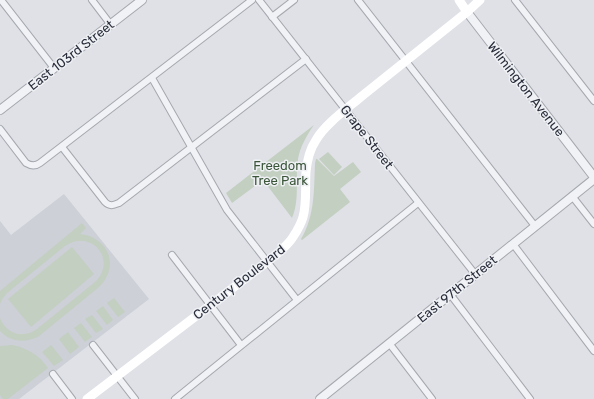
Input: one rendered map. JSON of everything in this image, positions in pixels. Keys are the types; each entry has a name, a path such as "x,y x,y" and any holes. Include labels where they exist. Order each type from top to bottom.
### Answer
{"main road":[{"name":"Wilmington Avenue","path":"459,0 467,12"},
{"name":"Century Boulevard","path":"87,399 267,262 289,243 303,217 308,158 315,141 324,129 480,0"}],"street":[{"path":"1,0 54,68"},
{"path":"92,0 111,24"},
{"name":"East 103rd Street","path":"0,110 142,0"},
{"path":"0,129 26,163 38,165 252,0"},
{"name":"Grape Street","path":"259,0 475,274"},
{"path":"272,17 294,0"},
{"path":"358,0 535,226"},
{"path":"515,0 594,101"},
{"name":"Wilmington Avenue","path":"467,12 594,178"},
{"path":"62,147 105,202 111,206 119,203 306,59"},
{"path":"152,78 227,210 297,300"},
{"name":"East 97th Street","path":"320,399 329,396 389,344 594,178"},
{"path":"572,196 594,224"},
{"path":"175,399 418,203"},
{"path":"513,244 594,352"},
{"path":"172,255 242,345"},
{"path":"450,294 530,399"},
{"path":"389,344 432,399"},
{"path":"93,345 135,399"},
{"path":"53,374 72,399"}],"shaded area":[{"path":"64,194 149,299 19,399 0,399 0,221 11,235"}],"green space":[{"name":"Freedom Tree Park","path":"314,125 300,150 297,166 297,196 292,218 263,180 232,203 226,193"},
{"path":"328,152 342,167 334,175 319,159"},
{"path":"316,159 334,176 353,162 361,172 340,189 350,202 302,240 301,239 309,221 313,202"},
{"path":"82,223 86,228 80,234 90,236 98,241 108,254 110,262 109,271 105,279 99,287 38,337 22,341 4,335 0,331 0,318 6,328 11,331 21,334 32,332 95,282 104,265 102,256 98,249 92,244 84,241 75,241 65,246 7,293 0,304 0,291"},
{"path":"72,247 94,274 31,327 8,299"},
{"path":"114,298 125,312 118,317 107,303"},
{"path":"103,306 113,320 107,325 96,311"},
{"path":"92,315 103,329 96,333 85,319"},
{"path":"81,323 92,337 85,342 74,328"},
{"path":"68,332 79,347 70,354 59,339"},
{"path":"12,345 23,348 32,353 41,359 48,368 8,399 3,399 0,395 0,346"},
{"path":"51,345 63,360 54,366 42,352"}]}
